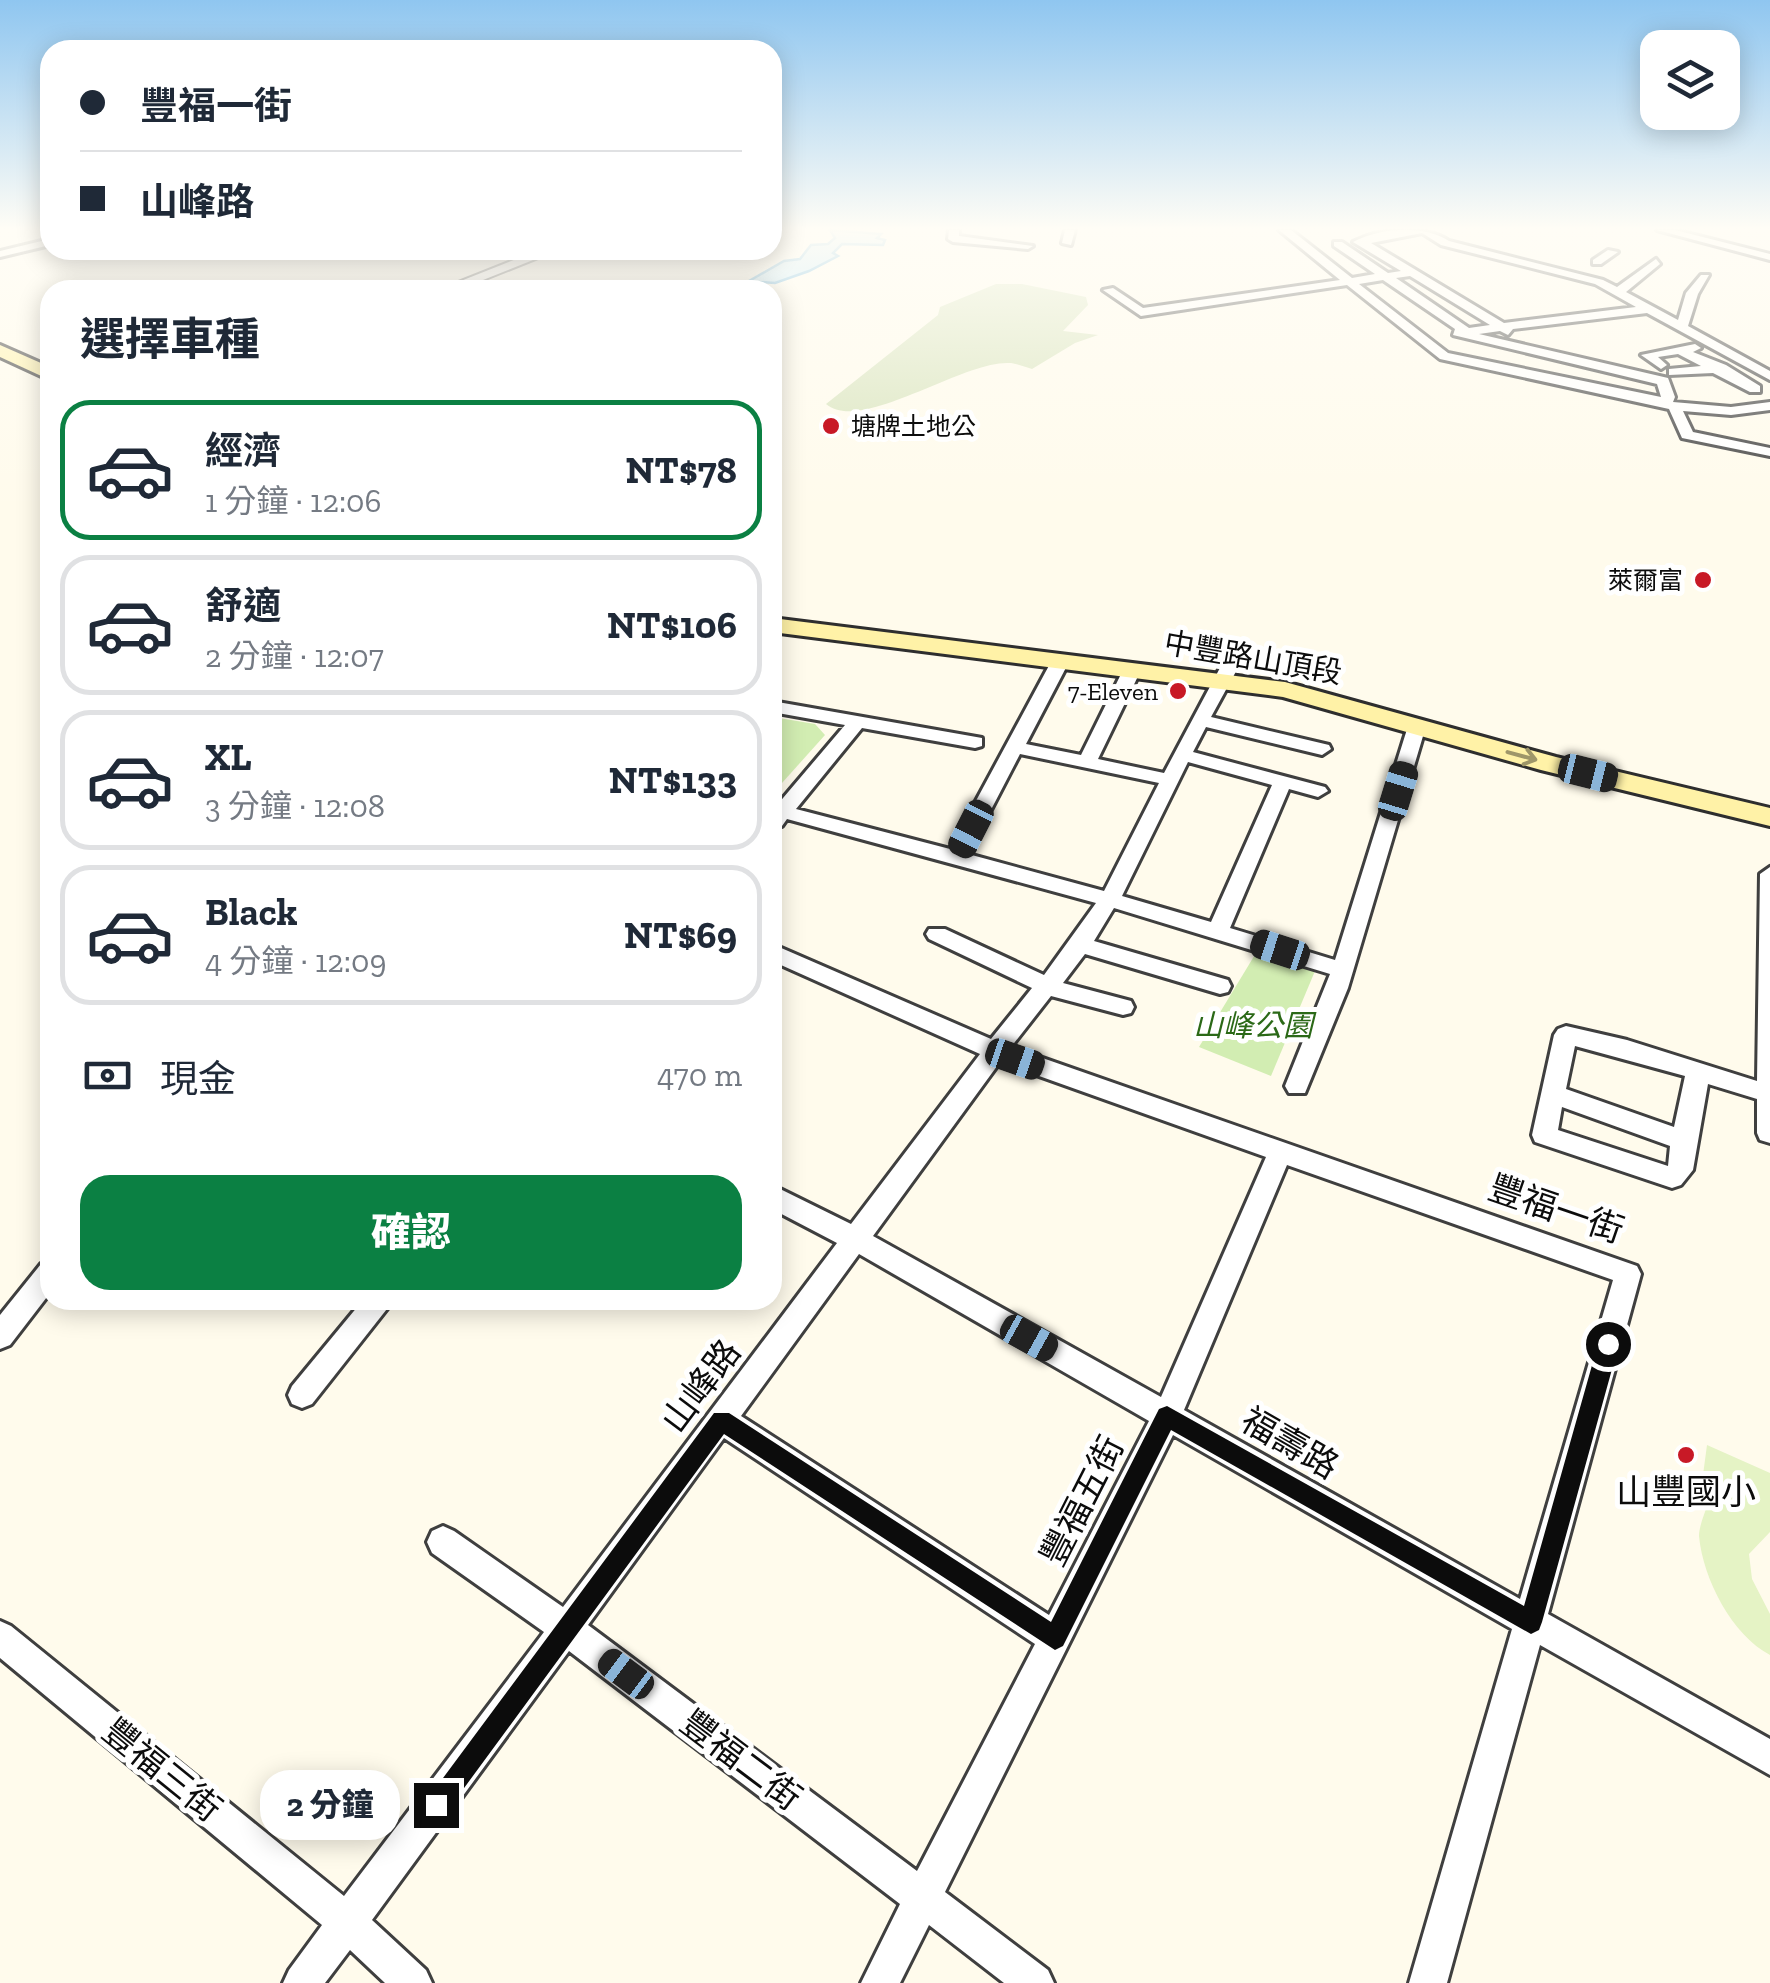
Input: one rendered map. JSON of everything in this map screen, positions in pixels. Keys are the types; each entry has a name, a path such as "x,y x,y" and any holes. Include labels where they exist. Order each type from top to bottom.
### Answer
{"main road":[{"path":"0,350 40,369"},
{"path":"0,366 40,385"},
{"name":"中豐路山頂段","path":"782,611 1225,674 1770,817"},
{"name":"中豐路山頂段","path":"782,627 1132,670 1290,674 1770,797"}],"street":[{"path":"1402,323 1444,356 1670,405 1731,411 1770,406"},
{"path":"1452,323 1462,331 1663,381 1670,405 1688,435 1770,452"},
{"path":"1497,323 1516,337"},
{"path":"1420,337 1539,323"},
{"path":"1674,323 1770,376"},
{"path":"1682,327 1683,323"},
{"path":"1661,365 1648,355 1697,348"},
{"path":"1680,350 1755,389"},
{"path":"1674,372 1749,366"},
{"path":"957,856 1061,660"},
{"path":"1087,762 1132,670"},
{"name":"山峰路","path":"302,1983 1026,1008 1049,987 1108,902 1225,674"},
{"path":"782,708 975,742"},
{"path":"782,813 858,720"},
{"path":"1201,720 1322,749"},
{"path":"1297,1086 1342,970 1417,726"},
{"path":"1013,747 1171,780"},
{"path":"1184,755 1318,791"},
{"path":"1218,930 1282,784"},
{"path":"782,819 957,856 1108,902 1218,930 1342,970"},
{"path":"1769,1133 1770,874"},
{"path":"937,934 1049,987 1122,1007"},
{"path":"1079,944 1220,986"},
{"name":"豐福一街","path":"782,956 997,1052 1628,1274 1428,1983"},
{"path":"1698,1072 1688,1132 1682,1140 1680,1170 1672,1178 1544,1135 1554,1094 1552,1084 1566,1035 1627,1049 1770,1094"},
{"path":"1554,1094 1682,1140"},
{"name":"豐福五街","path":"880,1983 1167,1416 1280,1153"},
{"name":"福壽路","path":"782,1201 1770,1758"},
{"path":"0,1336 40,1285"},
{"path":"302,1396 372,1310"},
{"path":"722,1420 1055,1638"},
{"name":"豐福二街","path":"443,1542 567,1629 1036,1983"},
{"name":"豐福三街","path":"0,1638 348,1922 412,1983"}],"green space":[{"path":"929,323 1071,323 1063,331 1098,335 1075,343 1032,369 1012,363 989,365 863,410 842,411 826,404"},
{"path":"782,718 815,724 825,735 782,783"},
{"name":"山峰公園","path":"1256,953 1315,971 1271,1076 1199,1047"},
{"path":"1707,1445 1770,1473 1770,1532 1749,1554 1752,1579 1770,1614 1770,1655 1732,1620 1706,1570 1699,1536 1702,1521 1707,1506 1732,1489 1703,1475"}],"place":[{"name":"塘牌土地公","path":"831,426"},
{"name":"萊爾富","path":"1703,580"},
{"name":"7-Eleven","path":"1178,691"},
{"name":"山豐國小","path":"1686,1455"}],"route":[{"path":"436,1805 722,1420 1055,1638 1167,1416 1531,1622 1608,1344"}]}
